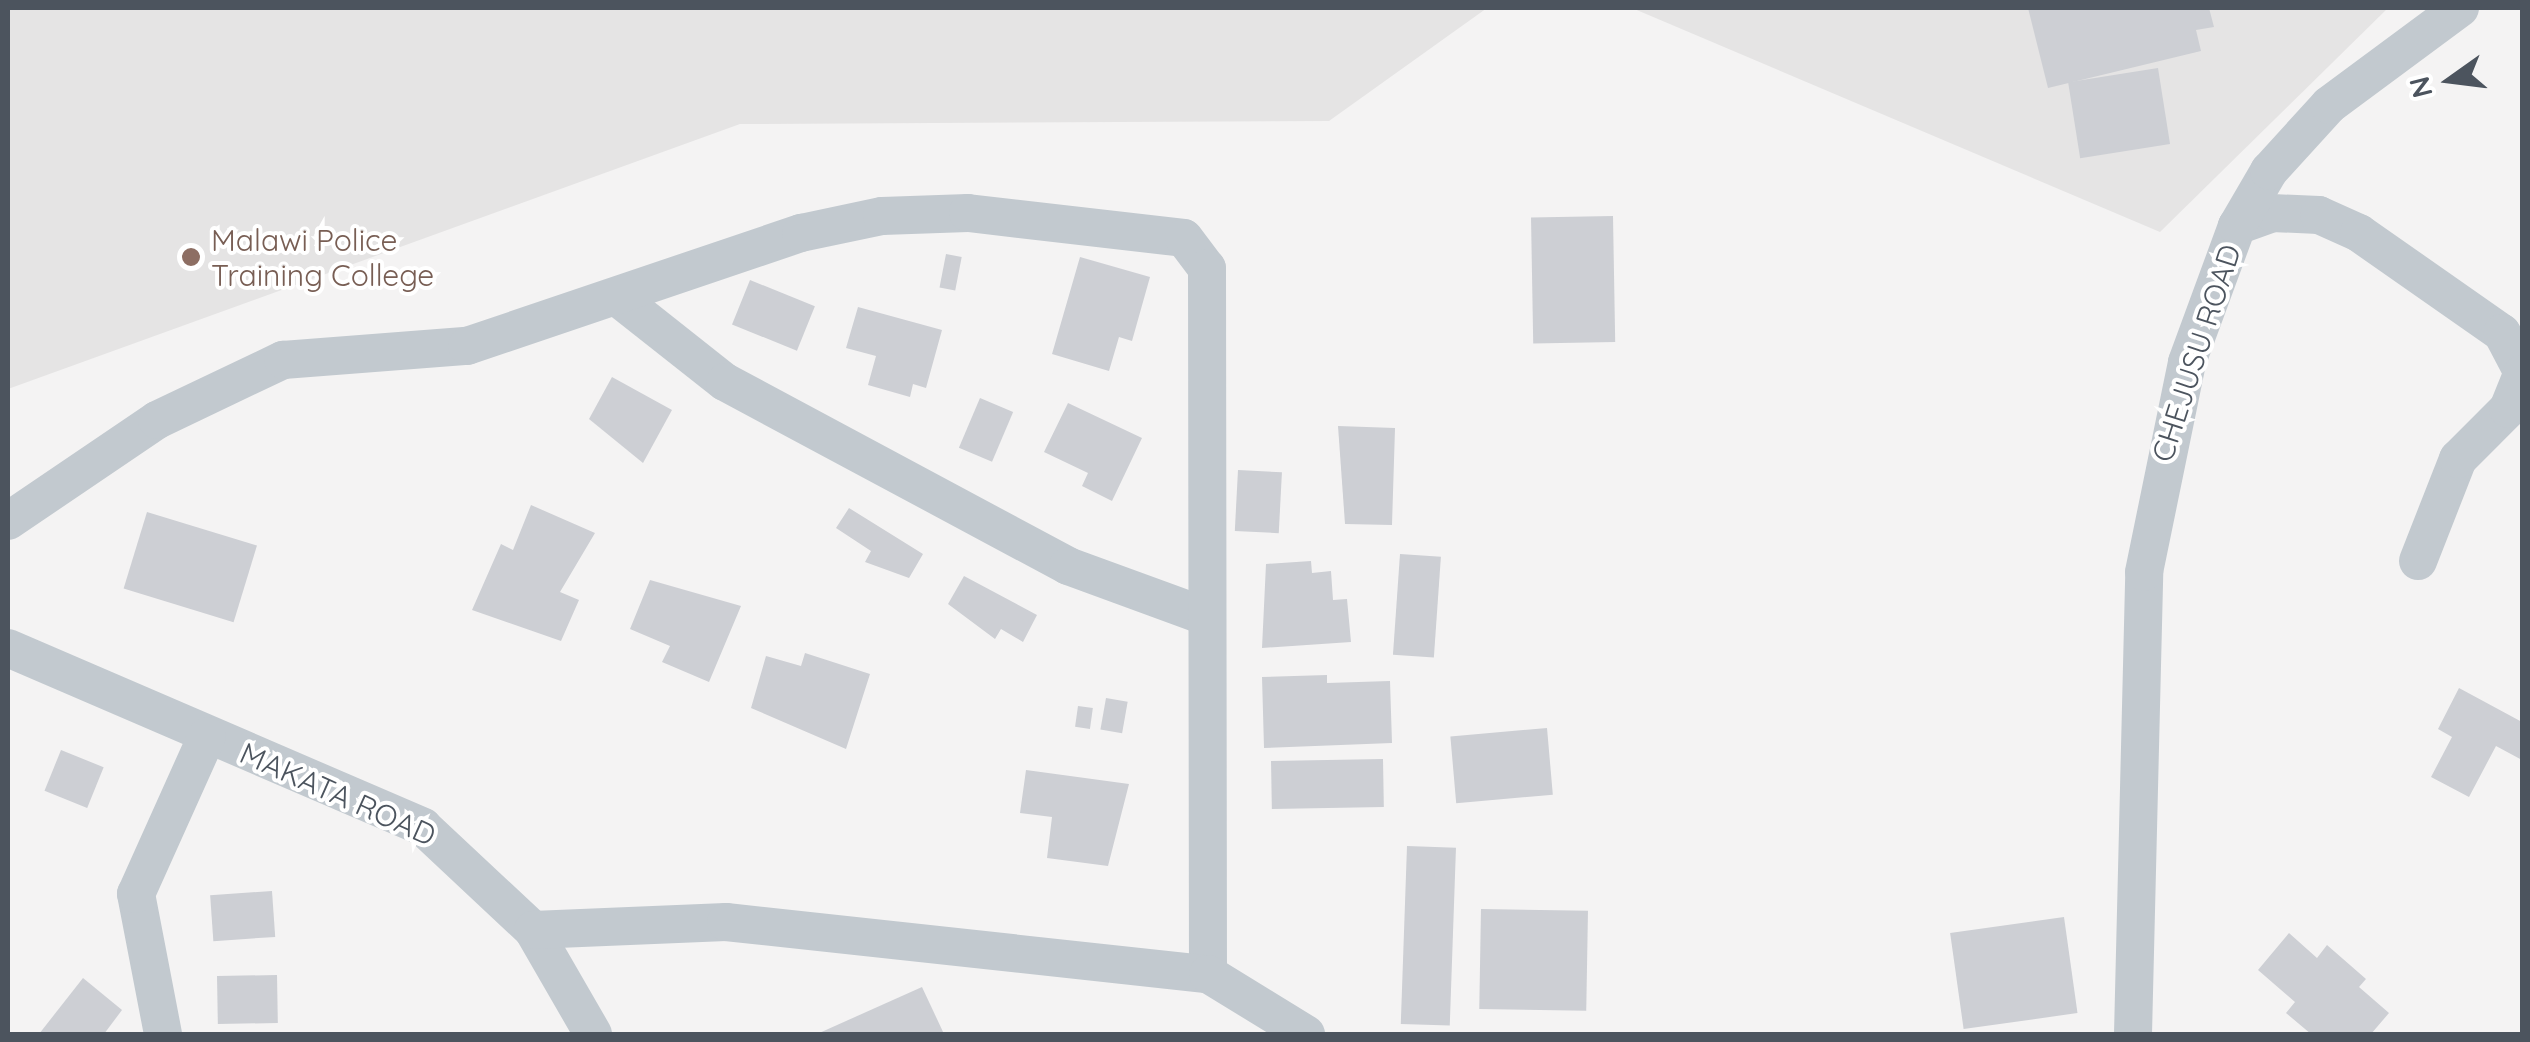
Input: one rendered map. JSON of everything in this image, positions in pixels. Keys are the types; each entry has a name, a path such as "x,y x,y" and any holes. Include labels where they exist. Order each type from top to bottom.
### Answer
{"street":[{"name":"CHEJUSU ROAD","path":"2133,1034 2144,572 2158,467 2237,226 2269,171 2329,106 2460,8"},
{"path":"8,521 158,420 282,360 467,346 621,300 801,233 882,216 968,213 1184,238 1207,268 1208,974"},
{"path":"2237,226 2272,214 2319,215 2359,233 2502,333 2522,373 2508,409 2458,459 2418,561"},
{"path":"621,300 742,391 1068,566 1206,616"},
{"name":"MAKATA ROAD","path":"8,648 423,827 533,930 593,1034"},
{"path":"162,1034 136,894 207,736"},
{"path":"533,930 726,922 1208,974 1306,1034"}],"shaded area":[{"name":"Malawi Police Training College","path":"8,8 1487,8 1329,121 740,124 8,389"},
{"path":"1632,8 2388,8 2160,232"}],"building":[{"path":"2028,8 2209,8 2214,27 2196,30 2201,51 2048,88"},
{"path":"2158,68 2170,144 2080,158 2068,82"},
{"path":"1613,216 1615,342 1533,343 1531,217"},
{"path":"946,254 962,257 955,290 940,287"},
{"path":"1080,257 1150,277 1132,341 1119,337 1109,371 1052,354"},
{"path":"750,280 815,306 797,351 732,325"},
{"path":"858,307 942,330 926,388 913,384 910,397 868,385 876,356 846,348"},
{"path":"612,377 672,410 643,463 589,419"},
{"path":"980,398 1013,412 992,462 959,448"},
{"path":"1068,403 1142,438 1112,501 1082,486 1088,473 1044,452"},
{"path":"1338,426 1395,428 1392,525 1345,524"},
{"path":"1238,470 1282,472 1279,533 1235,531"},
{"path":"531,505 595,533 560,592 579,600 561,641 472,610 501,544 513,550"},
{"path":"849,508 923,554 909,578 865,562 871,551 836,528"},
{"path":"147,512 257,546 234,622 124,589"},
{"path":"1400,554 1441,557 1434,658 1393,655"},
{"path":"1311,561 1312,573 1331,571 1333,600 1347,599 1351,642 1262,648 1266,564"},
{"path":"964,576 1037,615 1023,642 1001,629 995,639 948,604"},
{"path":"650,580 741,606 709,682 662,662 670,646 630,629"},
{"path":"805,653 870,674 846,749 751,708 766,656 801,666"},
{"path":"1327,675 1327,683 1390,681 1392,743 1264,748 1262,677"},
{"path":"2459,688 2522,722 2522,760 2496,746 2469,797 2431,777 2452,737 2438,729"},
{"path":"1106,698 1128,702 1122,733 1100,730"},
{"path":"1078,706 1093,708 1090,729 1075,727"},
{"path":"1547,728 1553,795 1456,803 1450,736"},
{"path":"61,750 104,767 87,808 45,791"},
{"path":"1383,759 1384,807 1272,809 1271,761"},
{"path":"1026,770 1129,784 1108,866 1047,858 1052,817 1020,813"},
{"path":"1407,846 1456,848 1450,1026 1401,1024"},
{"path":"272,891 275,937 213,941 210,895"},
{"path":"1481,909 1588,911 1586,1011 1479,1009"},
{"path":"2064,917 2077,1013 1964,1029 1950,933"},
{"path":"2289,933 2317,958 2327,945 2366,979 2359,987 2389,1013 2371,1034 2311,1034 2286,1013 2295,1002 2258,970"},
{"path":"277,975 278,1023 218,1024 217,976"},
{"path":"83,978 122,1010 104,1034 39,1034"},
{"path":"922,987 944,1034 817,1034"}],"place":[{"name":"Malawi Police Training College","path":"191,257"}]}
